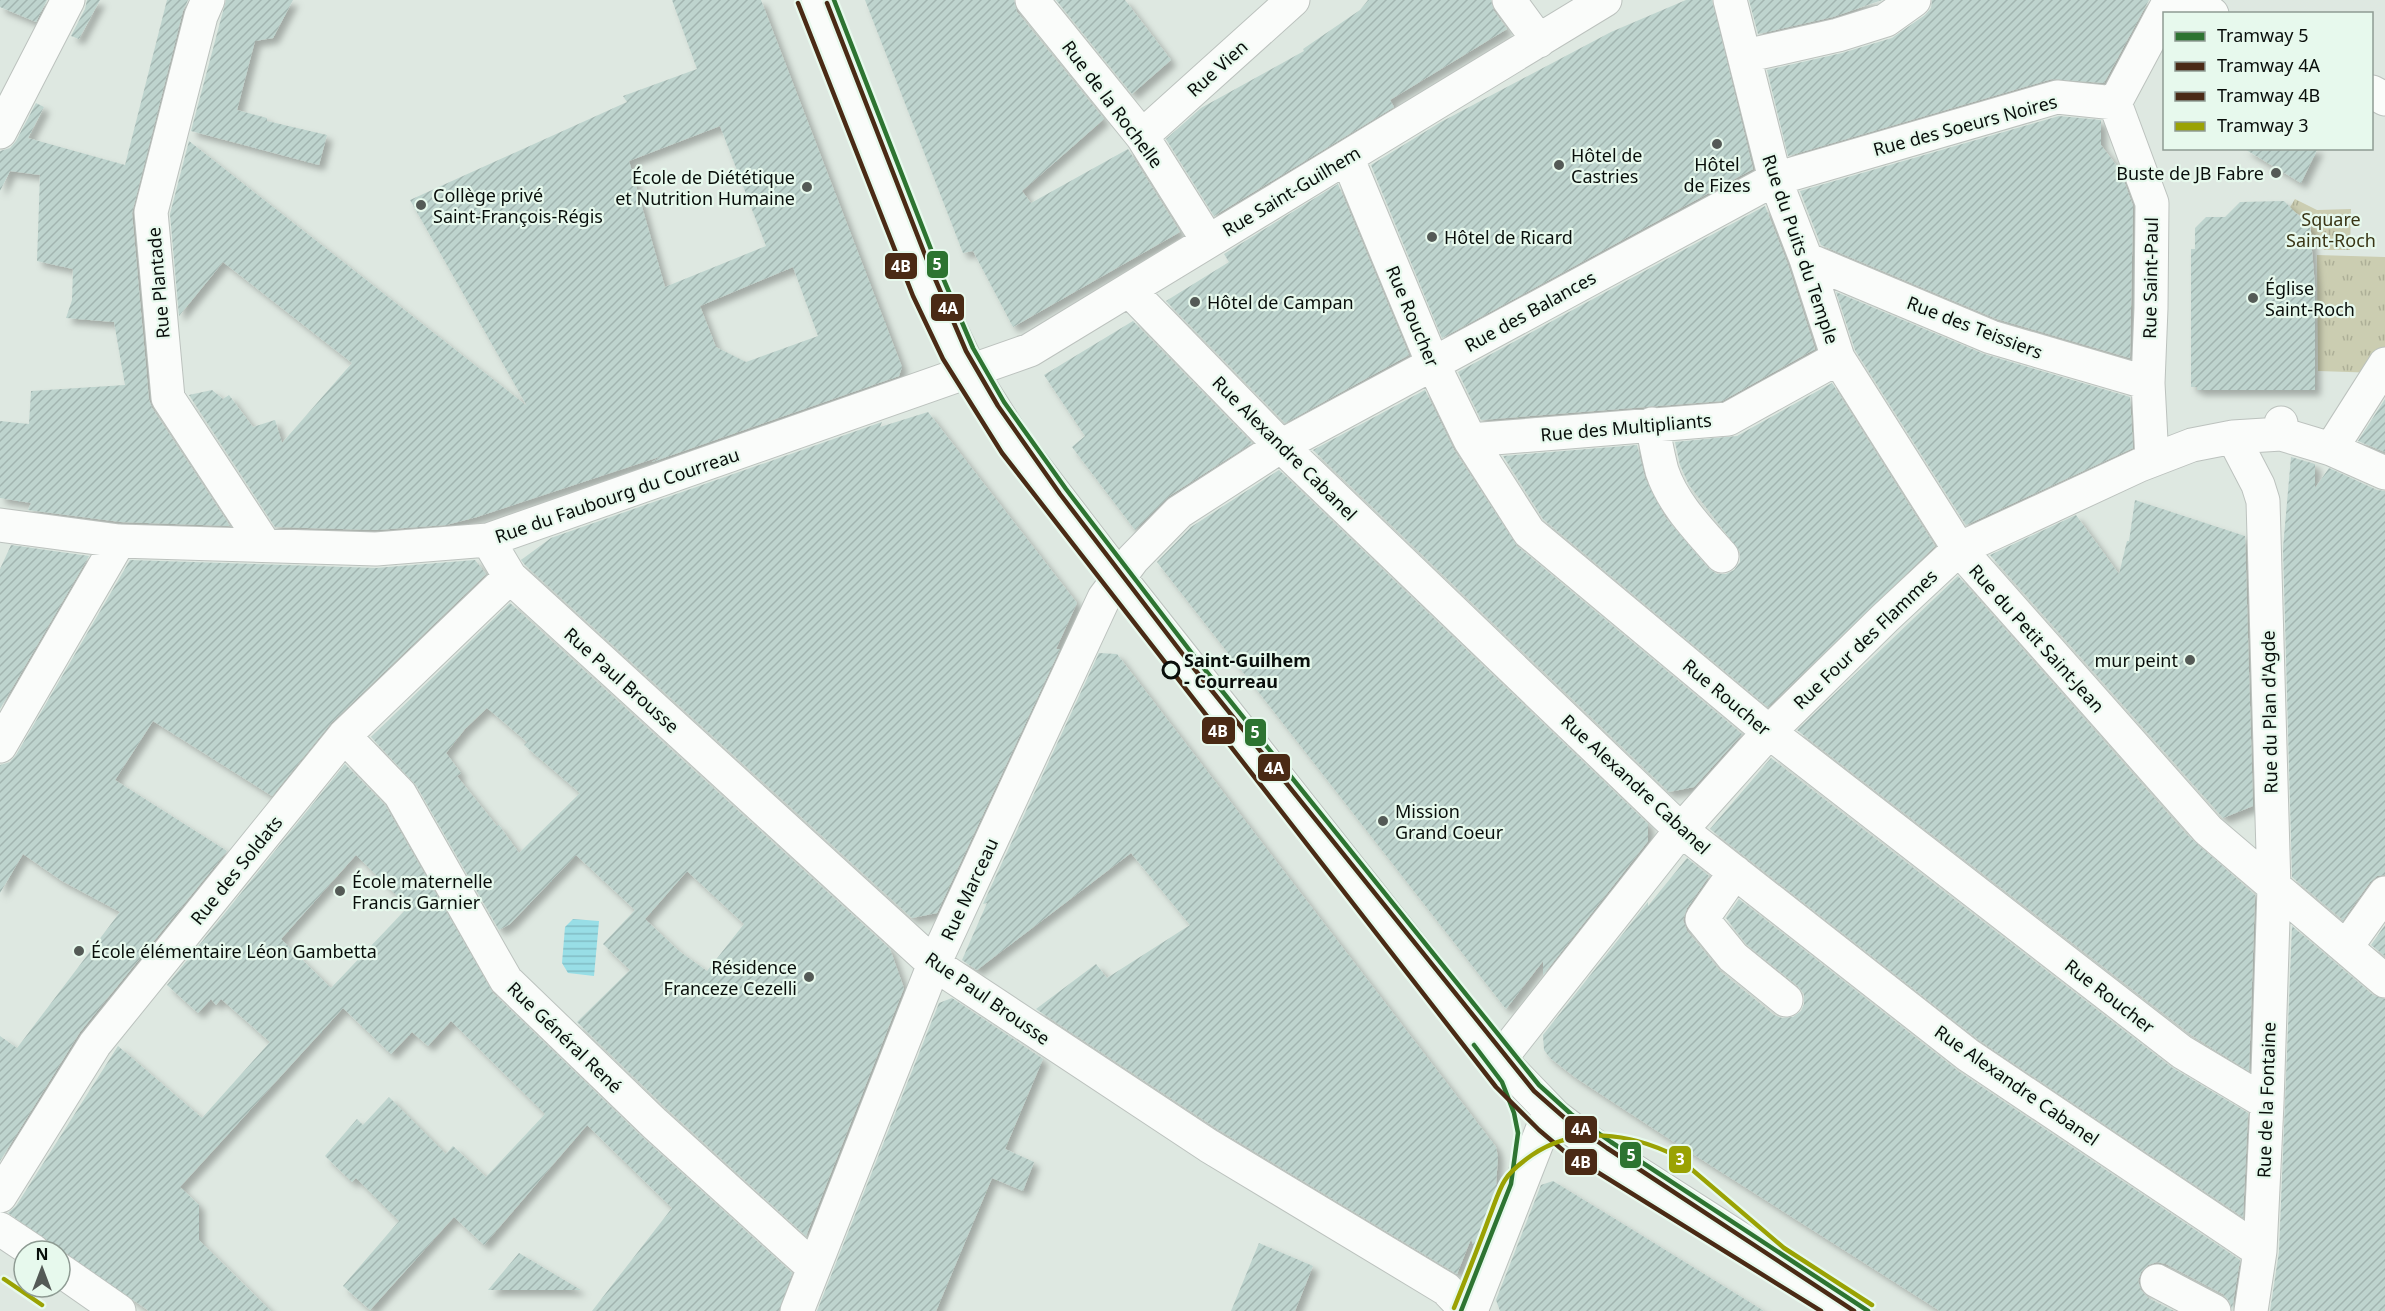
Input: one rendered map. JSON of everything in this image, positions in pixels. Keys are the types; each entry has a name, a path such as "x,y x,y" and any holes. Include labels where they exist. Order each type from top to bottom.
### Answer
{"street":[{"path":"0,132 68,0"},
{"name":"Rue Plantade","path":"208,0 201,16 151,212 168,398 264,544"},
{"path":"818,0 935,296 962,375 1119,577 1500,1059 1555,1116 1589,1142 1853,1311"},
{"name":"Rue de la Rochelle","path":"1032,0 1142,136 1208,241"},
{"name":"Rue Vien","path":"1142,136 1293,0"},
{"path":"1509,0 1539,41"},
{"name":"Rue Saint-Guilhem","path":"962,375 1030,350 1605,0"},
{"name":"Rue du Puits du Temple","path":"1730,0 1775,179 1806,259 1838,358"},
{"path":"1745,56 1838,35 1886,20 1914,0"},
{"path":"2187,0 2208,12"},
{"path":"2115,103 2163,13"},
{"name":"Rue des Soeurs Noires","path":"1775,179 2057,97 2115,103"},
{"name":"Rue Saint-Paul","path":"2115,103 2152,203 2148,383 2152,460"},
{"name":"Rue Roucher","path":"1347,157 1433,364 1470,440 1529,532 1769,732 2182,1052 2267,1103"},
{"name":"Rue des Balances","path":"1119,577 1133,559 1179,512 1281,446 1775,179"},
{"name":"Rue des Teissiers","path":"1806,259 1991,337 2148,383"},
{"name":"Rue Alexandre Cabanel","path":"1129,290 1281,446 1681,830 1968,1054 2260,1251"},
{"name":"Rue des Multipliants","path":"1470,440 1728,419 1838,358"},
{"name":"Rue du Petit Saint-Jean","path":"1838,358 1959,549 2208,830 2274,888 2347,946 2385,981"},
{"path":"2331,448 2385,364"},
{"name":"Rue du Faubourg du Courreau","path":"3,532 119,541 376,549 488,540 962,375"},
{"path":"1652,424 1663,472 1677,501 1722,556"},
{"name":"Rue Four des Flammes","path":"1500,1059 1681,830 1769,732 1959,549 2152,460 2192,445 2281,428 2385,472"},
{"name":"Rue du Plan d'Agde","path":"2233,437 2258,485 2263,501 2274,888"},
{"name":"Rue Paul Brousse","path":"488,540 510,577 934,964 1209,1146 1446,1289 1469,1311"},
{"path":"0,746 119,541"},
{"name":"Rue des Soldats","path":"0,1196 95,1044 344,736 510,577"},
{"name":"Rue Marceau","path":"797,1311 934,964 1104,598 1119,577"},
{"name":"Rue Général René","path":"344,736 400,794 506,980 654,1123 814,1268"},
{"path":"1736,872 1702,919 1733,957 1786,1000"},
{"name":"Rue de la Fontaine","path":"2251,1311 2260,1251 2274,888"},
{"path":"2347,946 2385,893"},
{"path":"1469,1311 1544,1125 1555,1116"},
{"path":"0,1229 15,1239"},
{"path":"72,1278 119,1311"},
{"path":"2157,1281 2214,1311"}],"green space":[{"name":"Square Saint-Roch","path":"2295,199 2317,210 2351,209 2350,250 2324,250 2323,247 2311,247 2311,221 2289,209"},
{"path":"2317,255 2385,257 2385,364 2379,373 2318,371"}],"water":[{"path":"573,919 599,921 594,976 568,973 562,963 565,927"}],"building":[{"path":"0,0 47,0 36,22 0,7"},
{"path":"87,0 100,0 79,39 71,36 85,9"},
{"path":"167,0 188,0 183,11 132,213 149,400 152,408 230,526 121,522 28,510 31,503 0,498 0,421 29,424 31,391 125,385 114,322 66,318 72,300 73,269 37,261 40,175 10,171 0,191 0,151 10,148 16,141 36,103 44,107 28,138 125,165"},
{"path":"226,0 293,0 273,38 255,41 237,110 267,118 267,121 327,135 319,165 191,131"},
{"path":"672,0 761,0 902,367 899,376 652,462 662,456 477,517 446,525 376,530 275,527 189,395 212,390 223,399 229,395 253,427 275,420 282,443 352,363 223,262 179,316 170,214 189,141 527,406 410,200 627,102 623,96 697,69","holes":["720,126 766,246 665,287 629,161","793,267 818,336 746,362 716,347 700,306"]},
{"path":"865,0 1014,0 1017,12 1104,119 1022,191 1031,203 1128,149 1180,232 1013,327 973,251 963,253"},
{"path":"1056,0 1125,0 1171,60 1132,94"},
{"path":"1368,0 1491,0 1494,11 1507,29 1390,100 1394,107 1214,216 1166,139 1201,108 1304,51 1303,49 1360,10"},
{"path":"1686,0 1712,0 1753,169 1442,338 1371,165 1441,122 1611,32"},
{"path":"1749,0 1882,0 1833,17 1758,34"},
{"path":"1932,0 2149,0 2104,83 2052,79 1788,156 1767,70 1842,53 1892,38 1925,15 1931,8"},
{"path":"2059,116 2101,120 2101,145 2120,170 2133,206 2130,358 1997,319 1821,245 1800,191"},
{"path":"2246,150 2317,150 2301,183"},
{"path":"1338,184 1409,355 1285,423 1166,301 1229,262 1224,254"},
{"name":"Église Saint-Roch","path":"2284,201 2310,227 2315,286 2315,390 2197,390 2197,387 2191,387 2191,249 2195,249 2195,228 2206,217 2225,217 2240,202"},
{"path":"1765,206 1788,265 1815,349 1722,401 1481,420 1458,372"},
{"path":"1836,292 1984,354 2130,397 2133,448 1966,525 1855,350"},
{"path":"1133,321 1252,443 1169,496 1135,530 1072,447 1085,436 1044,375"},
{"path":"1832,383 1935,546 1768,707 1543,519 1503,456 1637,445 1645,478 1665,517 1708,568 1717,574 1726,574 1734,570 1740,562 1740,552 1689,485 1680,465 1675,442 1737,436"},
{"path":"1425,390 1454,450 1517,546 1742,734 1694,787 1669,792 1313,450"},
{"path":"2385,399 2385,452 2358,441"},
{"path":"928,412 1077,603 1056,649 1060,649 937,913 912,918 521,560 551,538 882,422 880,427"},
{"path":"2291,457 2315,464 2315,488 2329,468 2377,490 2385,491 2385,875 2377,876 2370,882 2343,920 2292,877 2283,548"},
{"path":"1279,470 1648,824 1648,841 1543,975 1543,961 1506,1009 1157,562 1191,527"},
{"path":"2135,500 2245,536 2253,806 2223,818 1990,555 2076,515 2119,574 2127,541 2129,541"},
{"path":"11,545 89,556 0,709 0,569"},
{"path":"130,560 376,568 475,560 486,574 331,723 272,796 153,721 115,780 227,851 80,1032 0,1161 0,1036 17,1048 120,912 62,881 23,854 0,893 0,765 10,762 16,755"},
{"path":"1958,576 2186,834 2255,895 2249,1071 2193,1036 1797,730"},
{"path":"510,603 890,949 904,988 806,1236 667,1109 577,1022 630,970 603,944 635,910 576,855 510,924 499,930 416,785 371,737","holes":["487,708 527,742 524,745 580,793 519,853 499,825 497,826 457,776 461,773 446,753 465,729","687,871 744,924 707,971 679,951 645,919"]},
{"path":"1099,653 1117,654 1496,1147 1498,1157 1495,1199 1475,1249 1471,1239 1457,1274 1219,1130 1036,1009 1096,964 1107,978 1190,925 1131,853 977,970 962,960 987,903 983,904"},
{"path":"1771,758 2171,1067 2248,1113 2243,1217 1979,1040 1710,829"},
{"path":"345,764 385,805 493,993 641,1136 792,1273 779,1311 592,1311 672,1208 587,1125 484,1245 454,1217 370,1310 343,1286 399,1221 356,1178 352,1182 325,1156 357,1119 363,1125 389,1097 446,1154 453,1146 486,1177 545,1114 451,1021 428,1046 412,1032 391,1054 343,1008 180,1187 199,1205 199,1240 271,1311 149,1311 72,1257 72,1239 45,1239 8,1213 16,1206 118,1046 202,1118 270,1042 221,999 216,1005 211,999 198,1013 167,985","holes":["356,855 408,907 331,988 281,939"]},
{"path":"1687,858 1709,876 1687,908 1683,920 1687,931 1721,972 1774,1015 1782,1018 1793,1017 1801,1011 1804,994 1798,986 1746,944 1726,918 1739,899 1958,1071 2240,1260 2232,1309 2223,1294 2166,1264 2157,1262 2148,1265 2141,1272 2138,1281 2141,1290 2148,1298 2174,1311 1940,1311 1674,1142 1576,1078 1550,1058 1544,1050 1543,1035 1648,902 1648,906"},
{"path":"2385,925 2385,956 2371,945"},
{"path":"2292,926 2373,995 2385,999 2385,1311 2270,1311 2279,1252"},
{"path":"952,998 1043,1059 1005,1149 1034,1162 1023,1191 992,1178 936,1311 817,1311 939,1003"},
{"path":"1553,1181 1764,1311 1500,1311 1496,1300 1541,1185"},
{"path":"1259,1243 1313,1266 1295,1311 1231,1311"},
{"path":"519,1253 581,1290 488,1290"}],"tram line":[{"name":"5","path":"834,0 934,257 973,348 1004,402 1066,489 1194,656 1539,1085 1571,1114 1611,1142 1868,1311"},
{"name":"4B","path":"798,3 913,296 943,359 1002,453 1496,1087 1539,1130 1565,1152 1821,1311"},
{"name":"4A","path":"827,3 927,260 966,351 998,406 1060,494 1188,661 1534,1091 1567,1120 1607,1148 1854,1311"},
{"name":"5","path":"1461,1311 1511,1184 1518,1133 1514,1113 1502,1082 1474,1045"},
{"name":"3","path":"1454,1308 1498,1194 1510,1173 1549,1145 1585,1136 1622,1138 1640,1142 1676,1156 1784,1248 1872,1305"},
{"name":"3","path":"4,1279 42,1305"}],"place":[{"name":"Hôtel de Fizes","path":"1717,144"},
{"name":"Hôtel de Castries","path":"1559,165"},
{"name":"Buste de JB Fabre","path":"2276,173"},
{"name":"École de Diététique et Nutrition Humaine","path":"807,187"},
{"name":"Collège privé Saint-François-Régis","path":"421,205"},
{"name":"Hôtel de Ricard","path":"1432,237"},
{"name":"Église Saint-Roch","path":"2253,298"},
{"name":"Hôtel de Campan","path":"1195,302"},
{"name":"mur peint","path":"2190,660"},
{"name":"Saint-Guilhem - Courreau","path":"1171,670"},
{"name":"Mission Grand Coeur","path":"1383,821"},
{"name":"École maternelle Francis Garnier","path":"340,891"},
{"name":"École élémentaire Léon Gambetta","path":"79,951"},
{"name":"Résidence Franceze Cezelli","path":"809,977"}]}
